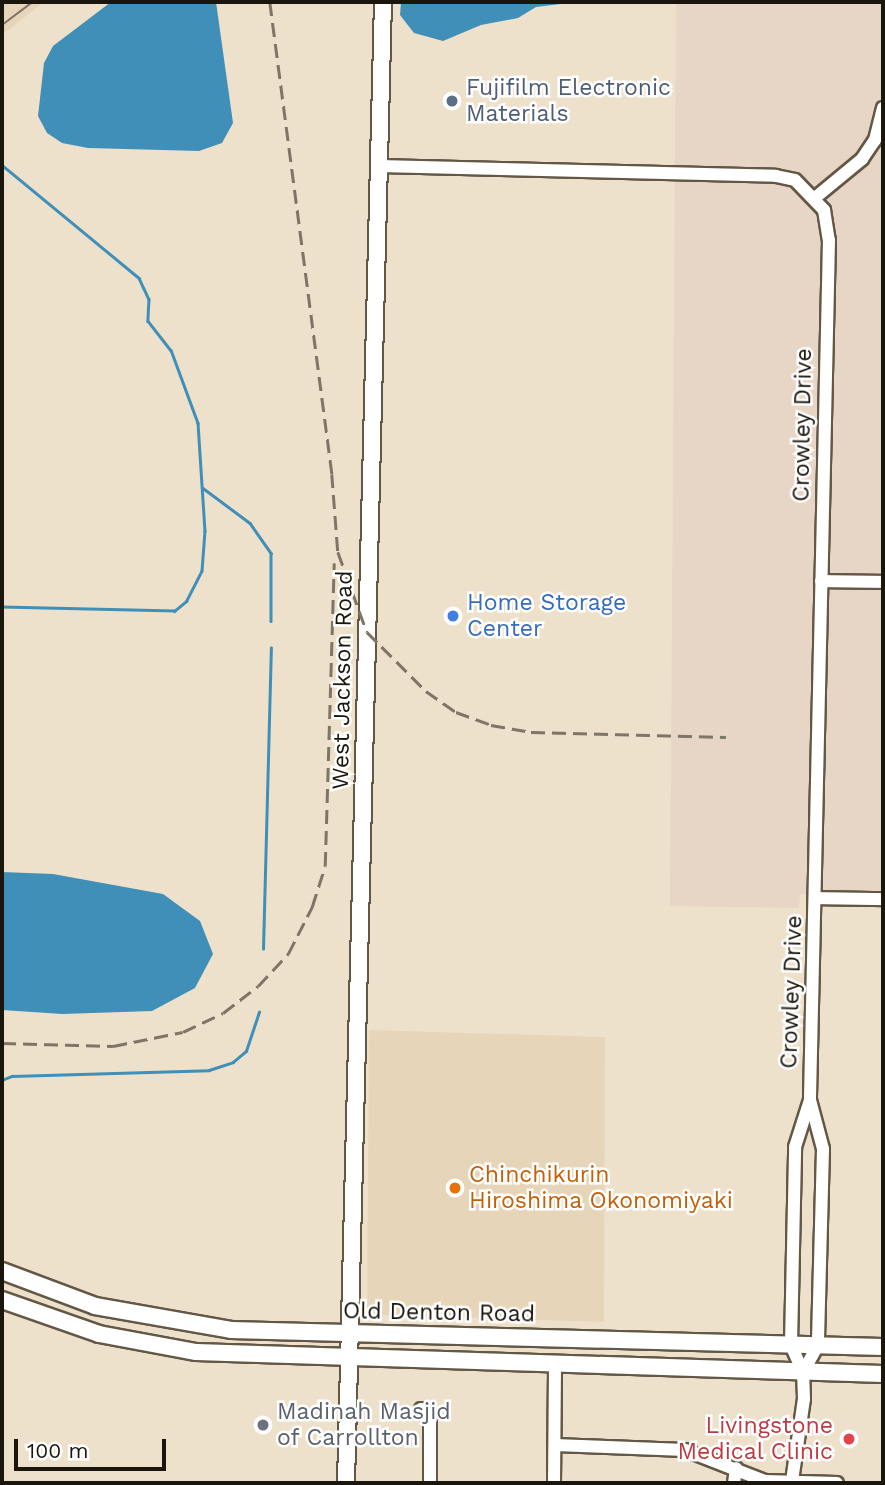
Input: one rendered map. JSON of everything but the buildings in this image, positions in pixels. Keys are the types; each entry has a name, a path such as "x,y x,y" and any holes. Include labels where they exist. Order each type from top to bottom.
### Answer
{"main road":[{"name":"West Jackson Road","path":"346,1483 383,2"},
{"name":"Old Denton Road","path":"2,1271 95,1306 179,1324 349,1333 883,1347"},
{"name":"Old Denton Road","path":"2,1300 99,1334 153,1345 254,1356 883,1374"}],"street":[{"path":"379,166 775,176 794,180 816,197 852,169 875,139 883,108"},
{"name":"Crowley Drive","path":"803,1372 818,1345 822,1149 810,1100 829,240 828,224 816,197"},
{"path":"821,581 883,582"},
{"path":"816,898 883,900"},
{"name":"Crowley Drive","path":"803,1372 791,1345 795,1147 810,1100"},
{"path":"554,1483 555,1366"},
{"path":"792,1481 802,1418 803,1372"},
{"path":"421,1409 430,1421 430,1483"},
{"path":"555,1445 669,1448 696,1452 765,1481 837,1483"},
{"path":"734,1483 736,1468"}],"shaded area":[{"path":"2,2 44,2 2,35"},
{"path":"676,2 883,2 883,894 800,894 799,908 670,906"},
{"path":"369,1030 605,1037 604,1322 383,1315 367,1308"}],"water":[{"path":"111,2 216,2 233,123 222,143 199,151 88,148 62,143 47,133 38,116 44,63 53,46"},
{"path":"401,2 577,2 536,7 518,18 481,25 443,41 414,33 400,15"},
{"path":"2,872 53,874 163,894 200,921 213,954 195,988 152,1011 62,1014 2,1010"}],"waterway":[{"path":"2,165 139,278 149,299 148,321 171,350 198,423 205,531 202,571 187,601 175,611 2,607"},
{"path":"203,488 250,523 271,553 271,621"},
{"path":"263,949 271,648"},
{"path":"2,1080 12,1076 209,1070 233,1062 246,1051 259,1012"}],"tram line":[{"path":"2,25 32,2"}],"railway":[{"path":"270,2 332,474 338,552 367,632 426,691 456,712 491,725 531,732 726,737"},
{"path":"2,1043 113,1046 183,1032 223,1013 258,986 288,954 312,907 325,866 334,563"}],"place":[{"name":"Fujifilm Electronic Materials","path":"452,101"},
{"name":"Home Storage Center","path":"453,616"},
{"name":"Chinchikurin Hiroshima Okonomiyaki","path":"455,1188"},
{"name":"Madinah Masjid of Carrollton","path":"263,1425"},
{"name":"Livingstone Medical Clinic","path":"849,1439"}]}
